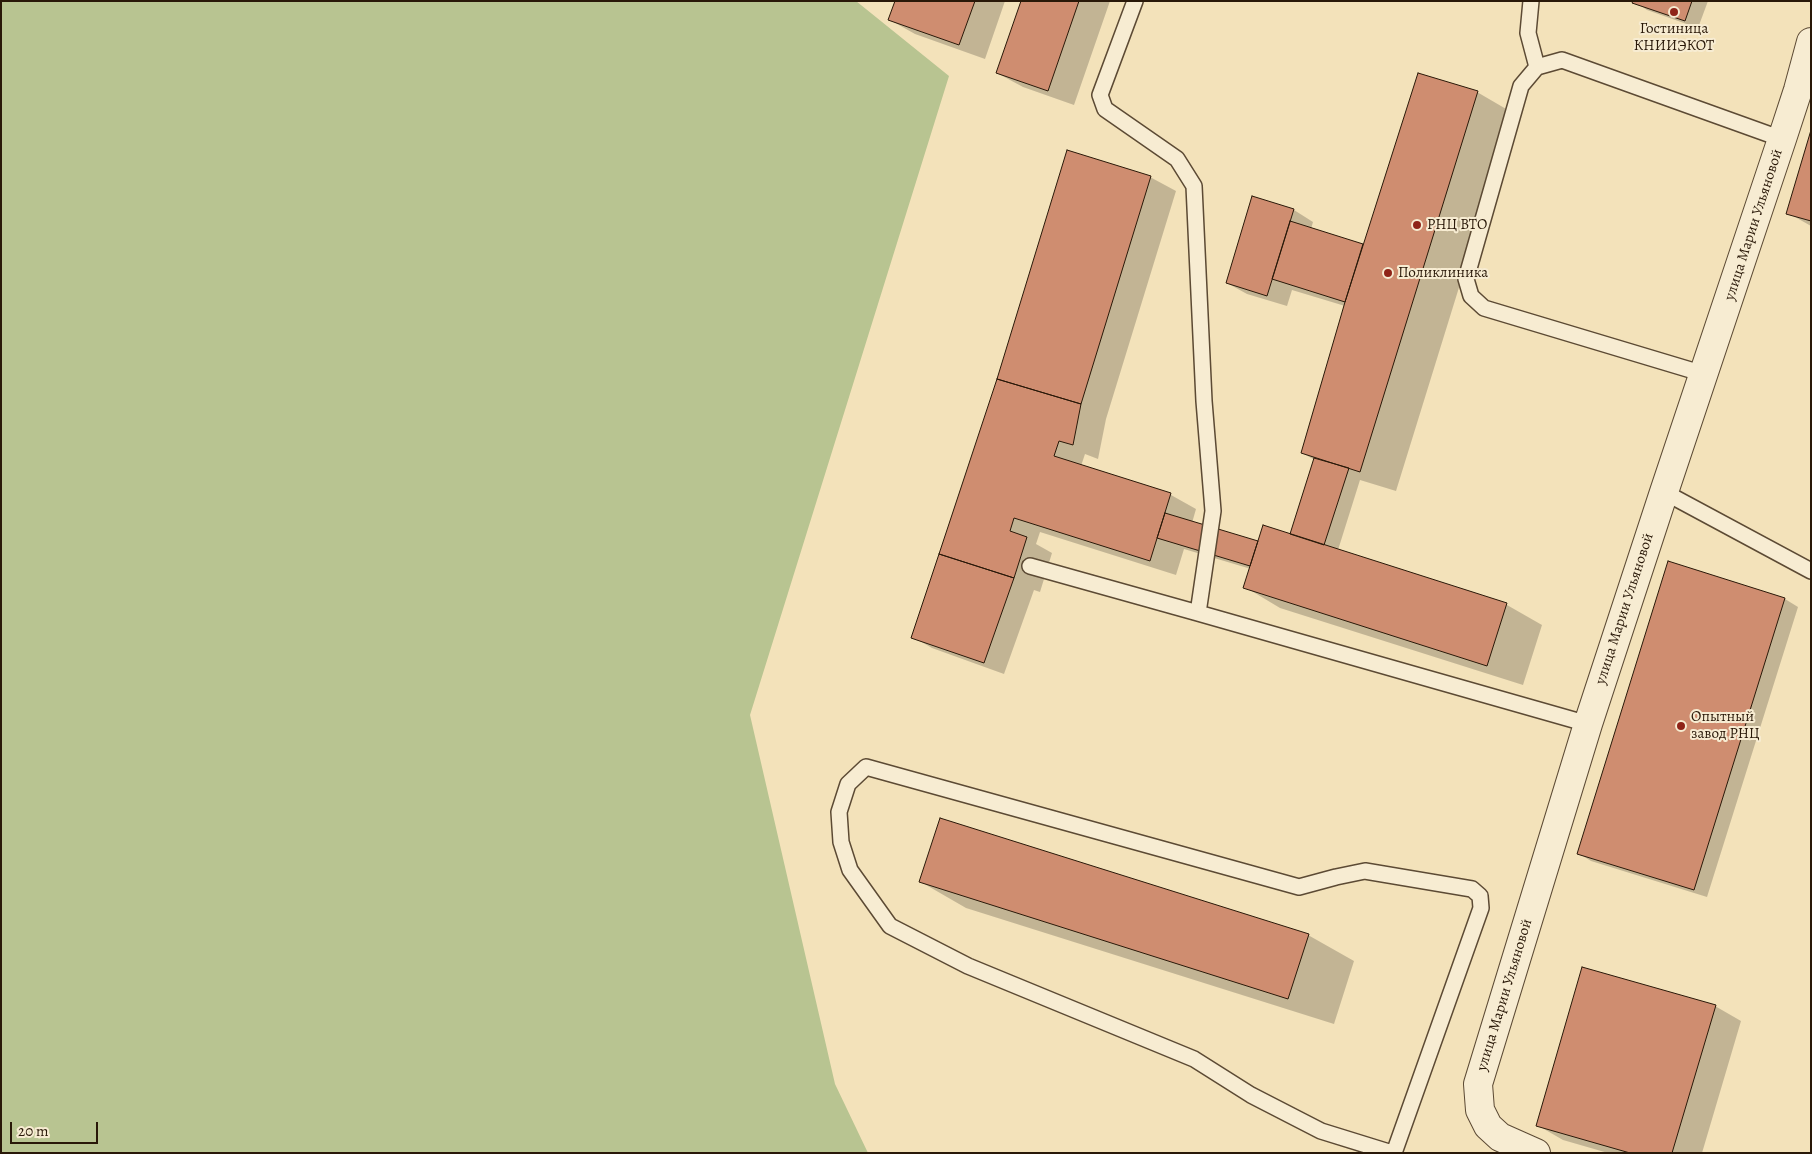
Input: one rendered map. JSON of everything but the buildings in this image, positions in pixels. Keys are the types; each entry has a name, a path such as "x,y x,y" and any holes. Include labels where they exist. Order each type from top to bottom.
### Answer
{"street":[{"name":"улица Марии Ульяновой","path":"1536,1153 1500,1137 1488,1126 1480,1110 1478,1084 1588,724 1664,492 1782,139 1804,92 1811,42"}],"lane":[{"path":"1135,1 1100,95 1105,109 1177,158 1194,186 1204,401 1213,510 1198,613"},
{"path":"1531,1 1528,33 1537,67"},
{"path":"1704,374 1484,308 1471,296 1466,279 1521,86 1537,67 1562,60 1782,139"},
{"path":"1664,492 1811,571"},
{"path":"1030,566 1588,724"},
{"path":"866,767 1298,887 1366,871 1472,889 1480,896 1481,908 1393,1153 1320,1131 1251,1096 1194,1059 968,966 890,926 850,870 841,842 840,812 848,784 866,767"}],"green space":[{"path":"1,1 856,1 949,76 750,715 835,1084 868,1153 1,1153"}],"place":[{"name":"Гостиница КНИИЭКОТ","path":"1674,12"},
{"name":"РНЦ ВТО","path":"1417,225"},
{"name":"Поликлиника","path":"1388,273"},
{"name":"Опытный завод РНЦ","path":"1681,726"}]}
